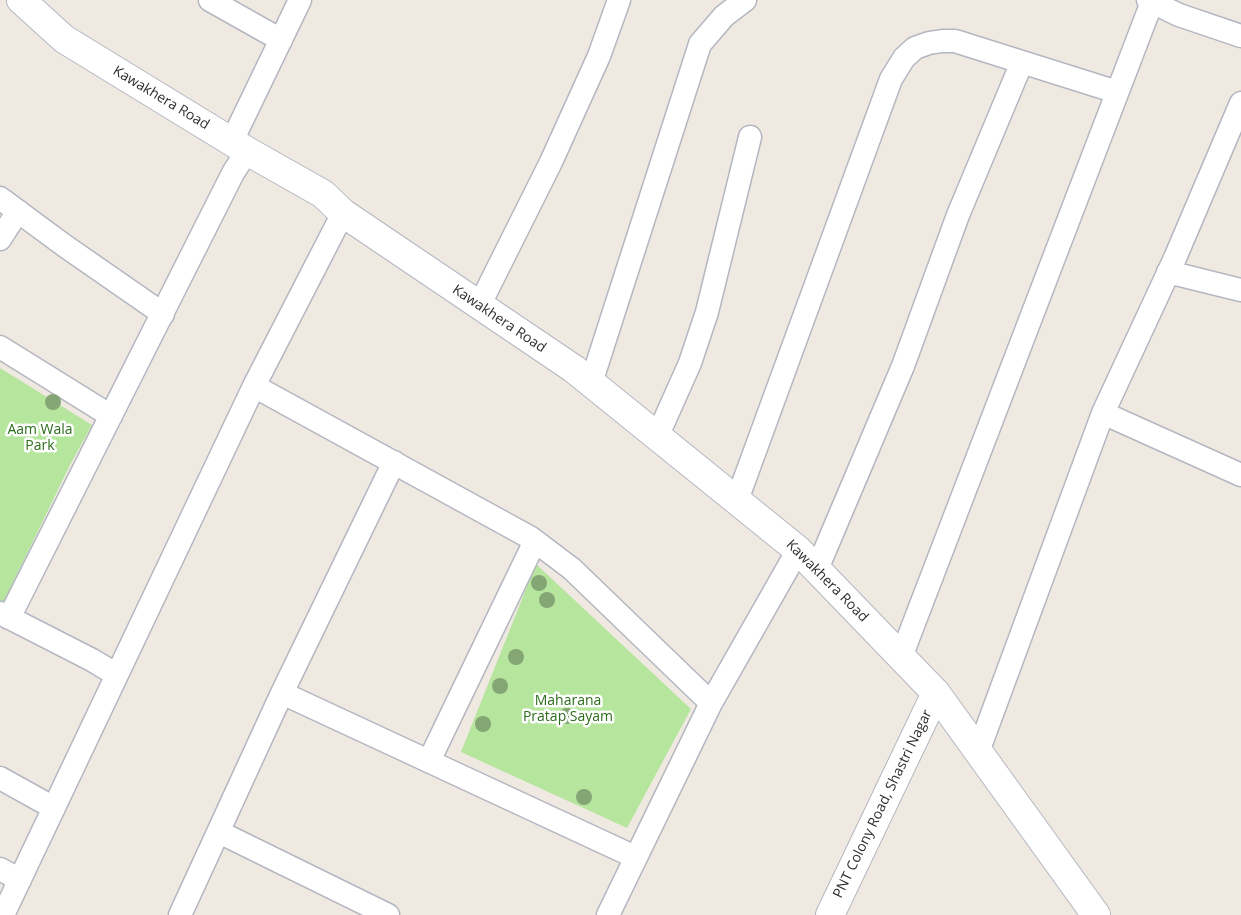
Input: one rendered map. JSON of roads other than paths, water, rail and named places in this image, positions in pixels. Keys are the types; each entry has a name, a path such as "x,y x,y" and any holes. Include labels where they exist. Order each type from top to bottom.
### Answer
{"street":[{"name":"Kawakhera Road","path":"21,0 64,39 323,194 342,214 574,369 798,550 936,693 1096,915"},
{"path":"210,0 281,40"},
{"path":"117,675 92,660 4,616 111,416 233,173 240,146 281,40 300,0"},
{"path":"479,306 559,144 599,56 619,0"},
{"path":"591,383 700,44 710,29 745,0"},
{"path":"901,656 1150,1 1180,15 1241,36"},
{"path":"737,500 891,80 904,58 915,48 929,43 955,41 1117,92"},
{"path":"817,570 902,366 958,215 1022,62"},
{"path":"978,752 1103,413 1168,272 1241,103"},
{"path":"657,437 690,363 707,312 750,138"},
{"path":"0,198 163,314"},
{"path":"0,239 18,211"},
{"path":"8,913 20,880 254,386 342,214"},
{"path":"1168,272 1241,290"},
{"path":"0,347 111,416"},
{"path":"254,386 535,541 572,569 711,703"},
{"path":"1103,413 1241,475"},
{"path":"180,915 282,693 394,462"},
{"path":"429,761 535,541"},
{"path":"608,915 711,703 798,550"},
{"path":"282,693 635,857"},
{"name":"PNT Colony Road, Shastri Nagar","path":"830,915 936,693"},
{"path":"0,778 54,808"},
{"path":"218,832 388,915"},
{"path":"0,869 20,880"}],"park label":[{"name":"Aam Wala Park","path":"40,438"},
{"name":"Maharana Pratap Sayam","path":"568,710"}]}
